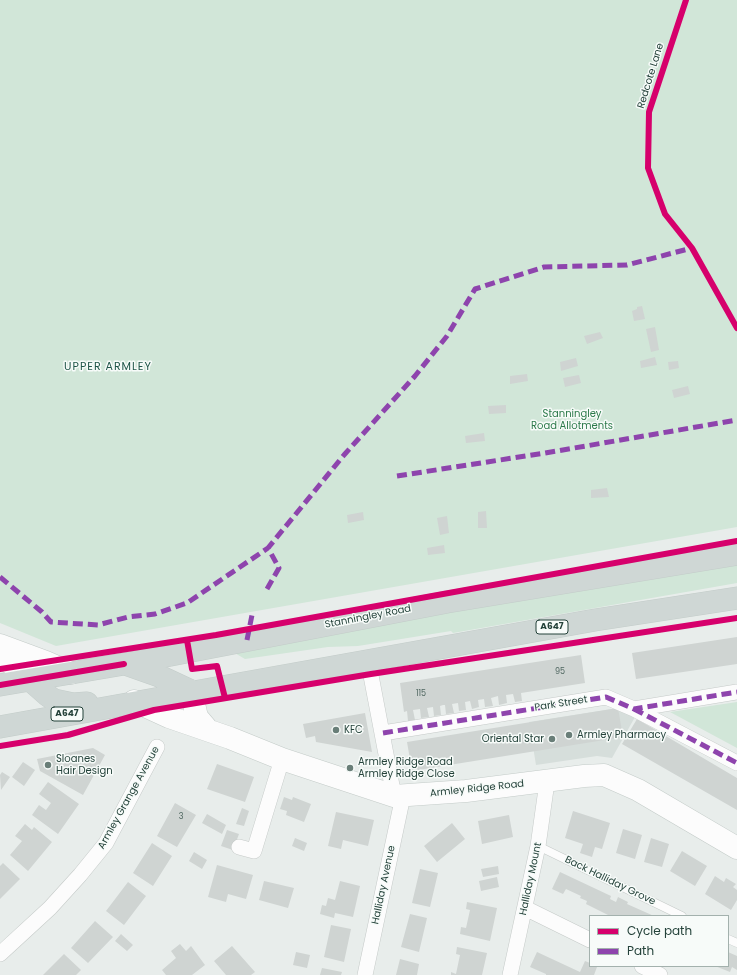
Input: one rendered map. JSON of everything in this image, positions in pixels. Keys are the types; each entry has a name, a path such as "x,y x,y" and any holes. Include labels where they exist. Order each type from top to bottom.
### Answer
{"main road":[{"name":"Stanningley Road","path":"0,685 124,664 447,602 737,554"},
{"name":"A647","path":"0,726 595,620 737,598"},
{"path":"124,664 159,676 191,691"},
{"path":"30,680 54,700 73,704 134,702"}],"street":[{"path":"0,645 71,672"},
{"path":"0,654 30,680"},
{"path":"368,660 383,733 399,796"},
{"path":"191,691 197,717 208,730"},
{"path":"634,709 737,692"},
{"name":"Park Street","path":"383,733 606,697 634,709 737,763"},
{"name":"Armley Ridge Road","path":"134,702 282,759 344,780 399,796 466,791 547,782 584,776 604,775 638,790 737,848"},
{"name":"Armley Grange Avenue","path":"0,954 50,908 106,843 157,747"},
{"path":"239,847 254,850 282,759"},
{"name":"Halliday Mount","path":"510,975 538,846 547,782"},
{"name":"Halliday Avenue","path":"365,975 399,796"},
{"path":"525,908 589,940"},
{"path":"644,967 660,975"}],"lane":[{"name":"Back Halliday Grove","path":"538,846 680,915"}],"shaded area":[{"path":"618,708 635,717 612,758 597,756 536,765 529,722"}],"green space":[{"name":"Stanningley Road Allotments","path":"0,0 737,0 737,527 56,646 0,623"},
{"path":"737,562 737,583 453,633 451,631 358,646 328,647 245,659 233,652 347,629"},
{"path":"737,702 737,748 670,712"}],"building":[{"path":"642,306 645,319 634,321 632,311 637,309 637,307"},
{"path":"655,327 659,350 651,352 646,329"},
{"path":"600,332 603,338 587,344 584,336"},
{"path":"655,357 657,365 641,368 640,361"},
{"path":"576,358 578,366 561,371 560,362"},
{"path":"678,361 679,368 669,370 668,362"},
{"path":"527,374 528,381 510,384 510,376"},
{"path":"579,375 581,383 565,387 563,378"},
{"path":"688,386 690,394 674,398 672,390"},
{"path":"506,405 506,413 489,414 488,406"},
{"path":"484,433 485,441 466,443 465,436"},
{"path":"607,488 609,497 591,498 591,490"},
{"path":"486,511 487,528 478,528 478,512"},
{"path":"363,512 364,520 348,523 347,515"},
{"path":"447,516 449,533 440,535 437,518"},
{"path":"444,545 445,553 428,555 427,548"},
{"path":"737,637 737,664 636,679 632,653"},
{"path":"581,655 585,683 521,693 522,701 515,702 513,694 506,695 507,703 499,705 498,696 491,698 493,706 485,707 484,699 478,700 479,707 472,709 470,701 465,702 466,710 459,711 458,703 452,704 454,713 446,714 445,705 443,705 440,706 441,715 434,716 433,707 427,708 429,717 421,718 420,709 413,710 415,720 408,721 407,711 404,712 400,683"},
{"path":"618,708 623,737 412,771 407,742"},
{"name":"KFC","path":"365,713 372,752 316,742 315,736 306,738 303,724"},
{"path":"637,719 737,778 737,810 622,744"},
{"path":"93,748 105,755 83,795 40,771 37,759"},
{"path":"23,762 35,770 24,786 12,777"},
{"path":"217,764 254,777 245,802 207,789"},
{"path":"2,772 10,777 1,790 0,775"},
{"path":"48,782 79,804 58,834 32,815 39,805 46,810 51,803 39,794"},
{"path":"284,797 292,800 293,797 311,804 304,822 286,815 287,811 280,809"},
{"path":"175,803 196,815 177,847 157,836"},
{"path":"242,808 249,811 244,826 236,824"},
{"path":"573,811 610,823 602,849 595,847 592,857 580,853 583,844 565,838"},
{"path":"336,812 374,820 368,846 343,840 341,849 328,846"},
{"path":"207,814 226,825 222,834 202,823"},
{"path":"509,815 513,837 482,844 478,821"},
{"path":"452,823 465,839 437,862 424,846"},
{"path":"25,824 32,830 34,827 52,842 28,871 10,855 22,841 15,836"},
{"path":"623,829 642,835 635,859 616,853"},
{"path":"227,830 239,834 233,850 221,846"},
{"path":"295,838 307,843 304,851 292,846"},
{"path":"651,838 669,844 662,867 644,862"},
{"path":"152,843 172,856 153,886 133,873"},
{"path":"682,851 707,866 695,886 670,871"},
{"path":"194,852 207,860 202,869 189,861"},
{"path":"3,863 20,879 0,899 0,866"},
{"path":"217,865 253,875 246,899 228,894 226,902 208,897"},
{"path":"498,866 499,874 483,877 481,869"},
{"path":"420,869 438,873 430,907 412,903"},
{"path":"560,872 611,896 610,899 616,902 618,897 628,902 627,904 652,915 608,915 586,904 587,901 580,898 581,896 566,889 563,894 552,889"},
{"path":"715,876 724,882 726,878 736,884 733,887 737,890 737,900 731,910 705,894"},
{"path":"497,877 499,887 481,891 479,881"},
{"path":"264,881 294,888 288,908 259,900"},
{"path":"340,881 360,886 353,917 335,913 334,918 320,914 322,905 326,906 328,898 335,900"},
{"path":"128,882 146,896 124,925 106,911"},
{"path":"467,902 497,908 490,941 460,934 461,927 466,928 470,910 466,909"},
{"path":"410,914 427,918 419,952 401,947"},
{"path":"95,921 113,937 88,963 71,948"},
{"path":"331,925 351,929 344,962 324,957"},
{"path":"121,934 133,945 127,951 115,941"},
{"path":"180,944 186,951 191,946 205,965 192,975 166,975 162,970 176,958 171,951"},
{"path":"232,946 255,972 251,975 226,975 214,961"},
{"path":"457,947 487,953 482,975 451,975 451,972 456,974 460,955 456,954"},
{"path":"296,952 310,955 307,968 293,965"},
{"path":"537,952 580,972 585,961 589,963 589,967 597,967 594,975 546,975 530,967"},
{"path":"729,952 737,956 737,970 732,967 730,972 718,967 729,967"},
{"path":"64,954 81,970 76,975 43,975"},
{"path":"400,959 419,964 417,975 396,975"},
{"path":"322,968 342,972 341,975 320,975"}],"marked path":[{"path":"267,589 279,568 268,548 344,455 415,376 447,336 475,289 544,267 627,265 692,248"},
{"path":"397,476 545,453 737,420"},
{"path":"0,577 42,612 51,622 98,625 128,617 155,614 187,603 268,548"},
{"path":"247,640 252,615"},
{"path":"383,733 606,697 634,709 737,692"},
{"path":"634,709 737,763"}],"cycle path":[{"name":"Redcote Lane","path":"686,0 649,112 648,168 665,214 692,248 737,328"},
{"path":"0,669 216,635 737,541"},
{"path":"0,746 68,735 154,710 371,674 737,618"},
{"path":"187,640 192,669 217,666 225,698"},
{"path":"0,685 124,664"}],"place":[{"name":"KFC","path":"336,730"},
{"name":"Armley Pharmacy","path":"569,735"},
{"name":"Oriental Star","path":"552,739"},
{"name":"Sloanes Hair Design","path":"48,765"},
{"name":"Armley Ridge Road Armley Ridge Close","path":"350,768"}],"district":[{"name":"UPPER ARMLEY","path":"108,367"}]}
